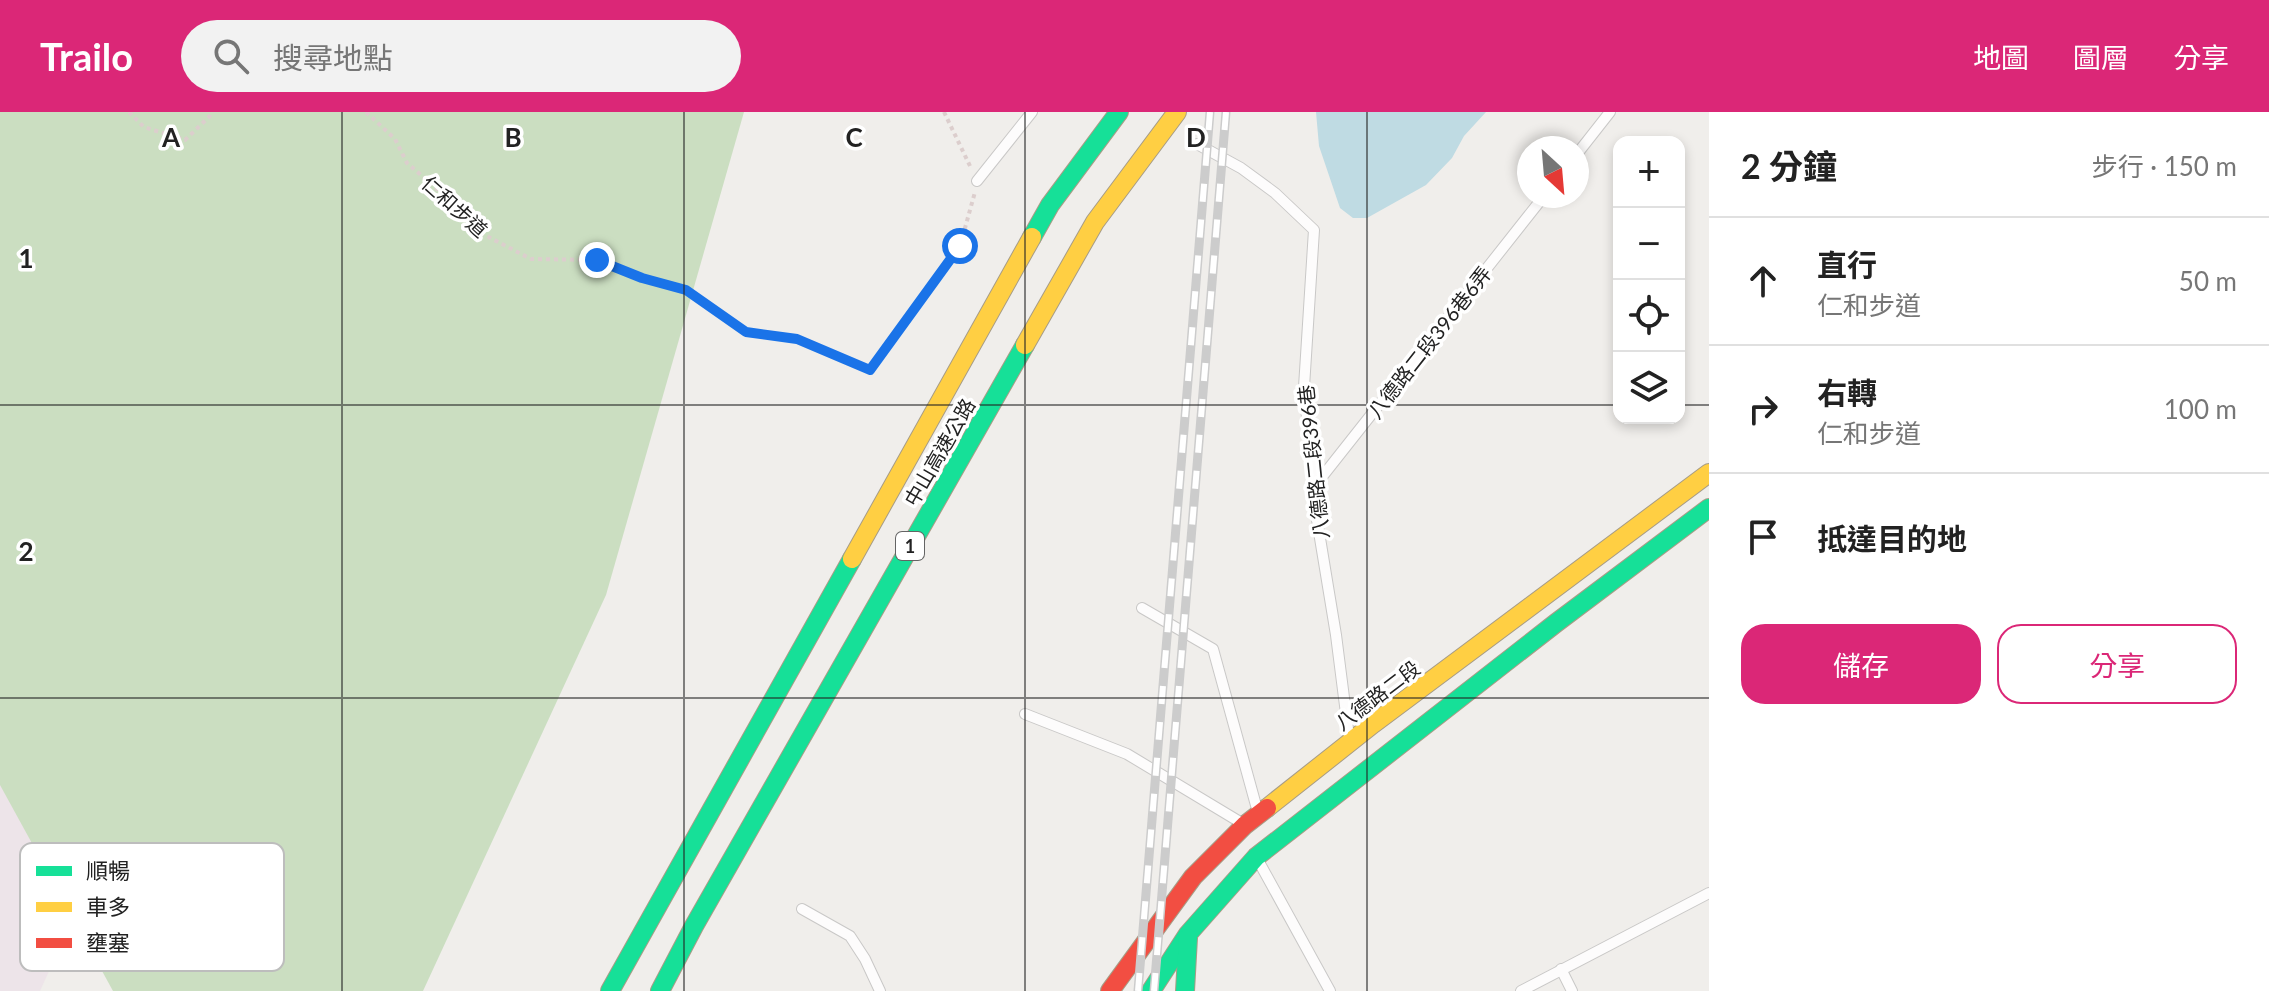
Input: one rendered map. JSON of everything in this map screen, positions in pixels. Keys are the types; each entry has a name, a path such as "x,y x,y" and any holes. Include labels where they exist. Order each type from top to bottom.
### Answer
{"main road":[{"name":"中山高速公路","path":"610,991 1050,205 1119,112"},
{"name":"中山高速公路","path":"660,991 1095,222 1177,112"},
{"name":"八德路二段","path":"1110,991 1193,877 1252,820 1709,473"},
{"path":"1151,991 1188,934 1256,857 1709,508"},
{"path":"1188,934 1191,984"}],"lane":[{"path":"977,181 1032,112"},
{"path":"1589,139 1610,112"},
{"name":"八德路二段396巷","path":"1197,144 1241,168 1275,193 1314,230 1304,387 1314,487 1350,743"},
{"name":"八德路二段396巷6弄","path":"1314,487 1535,208"},
{"path":"1142,608 1213,649 1252,820"},
{"path":"1025,714 1127,754 1252,820"},
{"path":"1256,857 1330,991"},
{"path":"1521,991 1709,893"},
{"path":"802,909 850,936 880,991"},
{"path":"1561,969 1572,991"}],"path":[{"path":"129,112 144,127 185,140 211,112"},
{"name":"仁和步道","path":"366,112 395,139 407,163 477,231 531,259 597,260 642,278 686,290 746,332 797,339 870,370 960,246 977,181"},
{"path":"944,112 977,181"}],"shaded area":[{"path":"0,620 128,797 107,843 20,843 20,971 49,971 40,991 0,991"}],"green space":[{"path":"0,112 744,112 606,595 423,991 113,991 102,971 284,971 284,843 32,843 0,785"}],"water":[{"path":"1316,112 1486,112 1464,136 1452,158 1426,185 1367,218 1353,218 1340,208 1319,146"}],"railway":[{"path":"1138,991 1210,112"},
{"path":"1154,991 1226,112"}],"traffic: fast":[{"path":"1032,237 1050,205 1119,112"},
{"path":"660,991 1025,345"},
{"path":"1151,991 1188,934 1256,857 1709,508"},
{"path":"610,991 852,559"},
{"path":"1185,991 1188,938"}],"traffic: slow":[{"path":"1025,345 1095,222 1177,112"},
{"path":"852,559 1032,237"},
{"path":"1267,808 1373,724 1709,473"}],"traffic: jam":[{"path":"1110,991 1193,877 1245,825 1267,808"}],"route":[{"path":"597,260 642,278 686,290 746,332 797,339 870,370 960,246"}]}
